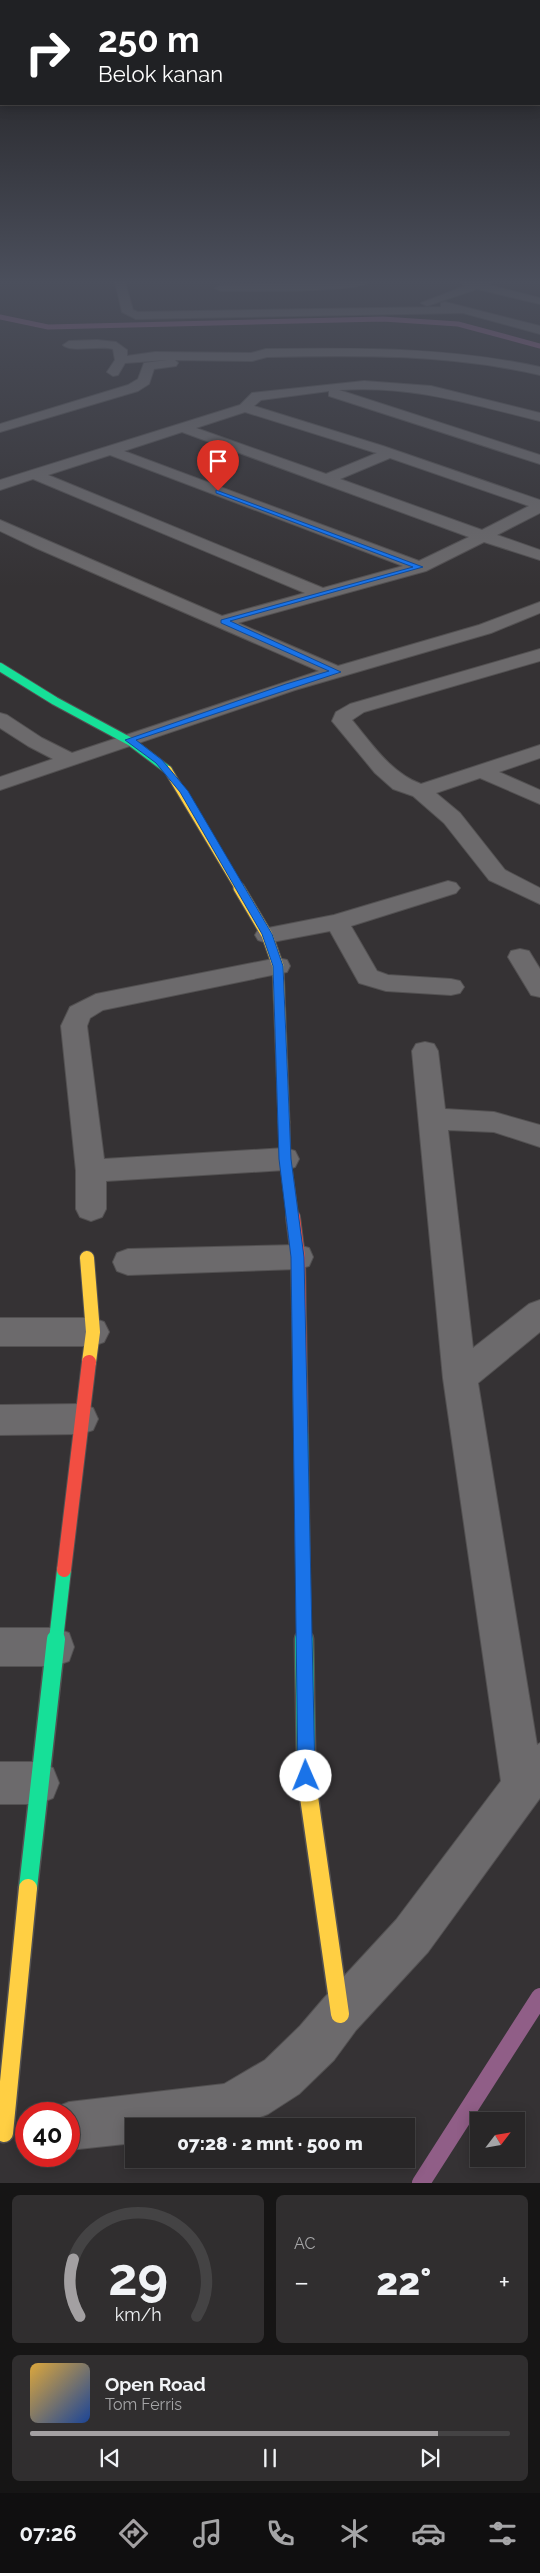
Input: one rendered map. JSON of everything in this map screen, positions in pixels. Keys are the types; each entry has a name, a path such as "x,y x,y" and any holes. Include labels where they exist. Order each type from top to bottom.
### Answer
{"street":[{"path":"0,428 133,388 141,384"},
{"path":"255,384 257,396"},
{"path":"0,485 245,408 257,396 363,385 440,391 540,417"},
{"path":"324,390 540,460"},
{"path":"245,408 390,453 540,506"},
{"path":"181,427 540,555"},
{"path":"109,450 420,567"},
{"path":"328,479 390,453"},
{"path":"35,475 320,593"},
{"path":"223,621 420,567 540,506"},
{"path":"3,527 136,587 223,621 337,672"},
{"path":"0,784 288,686 485,629 540,607"},
{"path":"540,655 357,708 342,716 342,722 382,769 401,784 421,791 452,818 480,850 486,863 497,875 540,897"},
{"path":"0,667 56,701 129,740 159,761 184,791 267,934 278,966 285,1159 298,1257 306,1776 340,2014"},
{"path":"1,721 35,742 71,760"},
{"path":"421,791 540,751"},
{"path":"481,771 540,798"},
{"path":"267,934 337,922 448,888"},
{"path":"337,922 368,977 386,983 451,987"},
{"path":"520,958 540,989"},
{"path":"91,1209 91,1171 74,1026 79,1013 96,1004 278,966"},
{"path":"80,2125 224,2108 251,2097 282,2077 317,2043 340,2014 412,1936 532,1775 460,1378 425,1051"},
{"path":"433,1119 494,1122 540,1136"},
{"path":"91,1171 285,1159"},
{"path":"128,1262 298,1257"},
{"path":"10,2133 19,1783 55,1647 93,1332 87,1258"},
{"path":"460,1378 540,1313"},
{"path":"0,1332 93,1332"},
{"path":"0,1420 81,1419"},
{"path":"0,1647 55,1647"}],"waterway":[{"path":"421,2183 540,1997"}],"traffic: fast":[{"path":"0,667 55,701 131,742 168,770"},
{"path":"301,1430 306,1754"},
{"path":"28,1888 64,1570"}],"traffic: slow":[{"path":"168,770 267,935 278,966 284,1122"},
{"path":"87,1258 93,1332 89,1362"},
{"path":"306,1754 306,1776 340,2014"},
{"path":"4,2133 28,1888"}],"traffic: jam":[{"path":"284,1122 285,1159 298,1257 301,1430"},
{"path":"64,1570 89,1362"}],"route":[{"path":"218,491 420,567 223,621 337,672 288,686 129,740 159,761 172,774 184,791 267,934 278,966 285,1159 298,1257 306,1776"}]}
